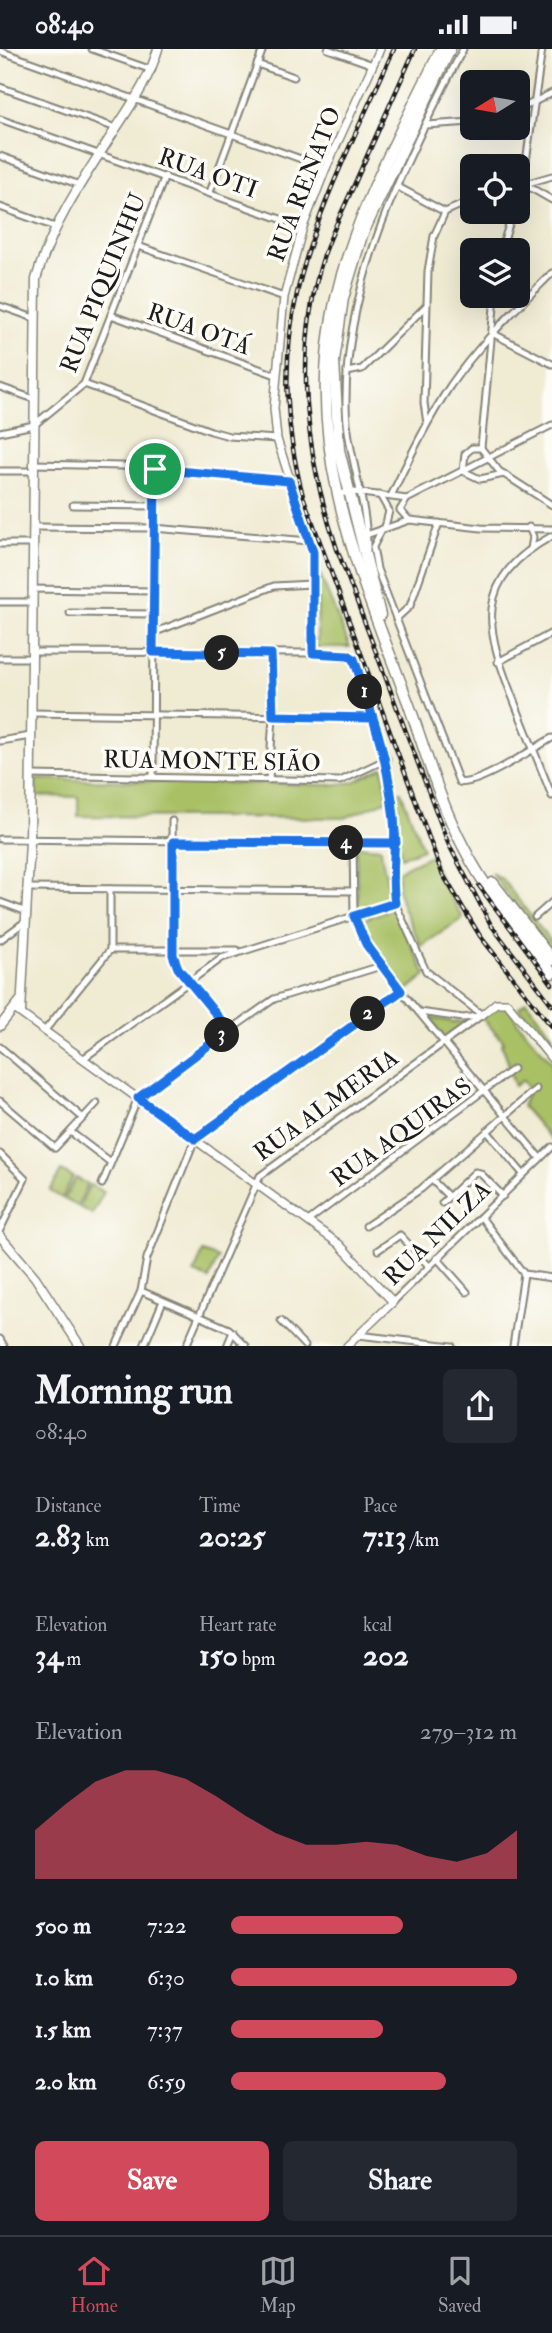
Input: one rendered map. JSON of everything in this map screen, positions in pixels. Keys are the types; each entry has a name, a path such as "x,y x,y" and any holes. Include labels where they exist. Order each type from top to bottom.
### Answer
{"highway":[{"path":"441,49 360,222 334,307 325,408 342,493 363,536 367,567 387,632 468,841 496,887 552,960"},
{"path":"450,49 362,235 343,298 333,380 342,493 341,512 368,598 464,848 487,887 552,973"},
{"path":"341,512 352,534 363,536"}],"main road":[{"path":"0,1026 17,1011 22,998 28,916 36,279 55,226 135,100 152,69 158,49"},
{"path":"0,1235 36,1277 80,1346"}],"street":[{"path":"92,49 152,69"},
{"path":"210,192 263,49"},
{"path":"328,49 373,65"},
{"name":"RUA RENATO","path":"313,653 314,557 277,439 276,375 284,297 303,227 326,168 380,49"},
{"path":"471,49 462,50 398,187 361,286 353,319 347,372 347,423 362,493 363,536 410,520 481,528 552,529"},
{"path":"526,154 542,49"},
{"path":"0,51 326,168"},
{"path":"257,64 294,77"},
{"path":"0,87 116,128"},
{"path":"530,106 552,93"},
{"name":"RUA OTI","path":"0,119 303,227"},
{"path":"426,125 460,123"},
{"path":"0,156 80,185"},
{"name":"RUA PIQUINHU","path":"34,425 84,384 165,176"},
{"path":"530,182 552,176"},
{"path":"398,187 444,212"},
{"path":"530,189 552,200"},
{"path":"427,423 424,403 430,253 444,212 460,205"},
{"path":"0,207 55,226"},
{"path":"138,247 284,297"},
{"path":"390,496 427,423 461,371 492,333 549,281 552,273"},
{"path":"0,306 34,318"},
{"path":"347,372 362,369 426,306"},
{"path":"494,308 481,448 504,474 552,505"},
{"name":"RUA OTÁ","path":"111,315 276,375"},
{"path":"492,333 552,364"},
{"path":"84,384 211,431 229,436 277,439"},
{"path":"0,387 34,399"},
{"path":"0,432 34,425"},
{"path":"410,520 400,510 407,499 552,425"},
{"path":"463,471 463,459 468,450 481,448"},
{"path":"0,471 34,468 155,469 289,481"},
{"path":"153,776 152,591 155,469"},
{"path":"463,471 480,479 504,474"},
{"path":"342,493 407,499"},
{"path":"380,495 389,511 384,528 375,542 373,555 455,775 462,784 481,778 552,738"},
{"path":"73,505 153,506"},
{"path":"396,619 410,606 439,523"},
{"path":"34,527 153,528 310,541"},
{"path":"529,527 533,537 531,549"},
{"path":"552,537 531,549 510,567 492,605 490,628 498,662 552,796"},
{"path":"0,544 33,544"},
{"path":"153,633 274,586 312,585"},
{"path":"32,589 152,591"},
{"path":"0,602 32,602"},
{"path":"70,613 153,614"},
{"path":"498,662 552,633"},
{"path":"0,659 32,655 153,652 313,653 348,655 354,659 387,759 396,843 392,881 395,903 426,971 482,1015"},
{"path":"268,780 273,716 271,654"},
{"path":"31,713 373,718"},
{"path":"0,741 31,736"},
{"name":"RUA MONTE SIÃO","path":"31,775 340,781 387,759"},
{"path":"173,821 172,950 178,968 229,1030"},
{"path":"0,839 396,843"},
{"path":"353,843 354,916 381,966 540,1158"},
{"path":"29,888 354,891"},
{"path":"46,1029 110,950 110,889"},
{"path":"0,902 28,916 0,940"},
{"path":"535,918 552,902"},
{"path":"84,1058 188,980 240,950 395,903"},
{"path":"110,950 240,950"},
{"path":"103,1184 138,1098 229,1030 282,995 381,966"},
{"path":"116,1346 141,1291 147,1258 195,1139 401,991"},
{"path":"22,998 30,1017"},
{"name":"RUA ALMERIA","path":"186,1346 255,1183 265,1172 445,1043 496,1003 507,1003 552,1059"},
{"path":"17,1011 30,1017 339,1244 393,1302"},
{"path":"419,1012 463,1019 482,1015"},
{"path":"0,1047 83,1118"},
{"name":"RUA AQUIRAS","path":"308,1221 513,1069"},
{"path":"366,1226 432,1180 536,1089"},
{"path":"0,1101 53,1147 59,1146 72,1133 97,1103"},
{"path":"486,1131 523,1174"},
{"path":"72,1133 110,1162"},
{"name":"RUA NILZA","path":"347,1346 552,1147"},
{"path":"0,1154 25,1179 0,1230"},
{"path":"442,1203 478,1172 503,1196"},
{"path":"432,1180 449,1196"},
{"path":"481,1217 524,1274 552,1278"},
{"path":"378,1250 400,1235 429,1266"},
{"path":"437,1258 467,1292"},
{"path":"513,1346 524,1274"},
{"path":"141,1291 233,1332 246,1346"},
{"path":"144,1346 163,1301"},
{"path":"281,1321 305,1346"},
{"path":"228,1346 233,1332"},
{"path":"358,1335 452,1346"},
{"path":"0,1339 4,1346"}],"green space":[{"path":"318,570 350,647 317,647"},
{"path":"383,767 388,800 345,818 78,816 78,797 35,796 36,779 329,785 354,782"},
{"path":"394,792 401,792 423,849 401,857"},
{"path":"356,846 381,848 391,901 358,911"},
{"path":"430,855 442,883 463,918 421,946 408,919 397,881 398,871"},
{"path":"491,873 502,879 552,943 552,953"},
{"path":"393,908 426,975 407,990 371,945 360,921"},
{"path":"526,1001 552,1034 552,1049 519,1007"},
{"path":"499,1003 509,1006 518,1023 552,1062 552,1141 522,1106 529,1089 523,1080 515,1086 501,1045 504,1042 482,1018"},
{"path":"427,1017 453,1022 469,1020 445,1038"},
{"path":"61,1171 73,1177 62,1198 50,1191"},
{"path":"76,1178 88,1184 77,1206 64,1199"},
{"path":"90,1185 104,1192 92,1214 79,1207"},
{"path":"203,1252 218,1258 209,1279 194,1273"}],"railway":[{"path":"394,49 343,161 304,265 292,317 287,373 291,432 303,496 442,873 480,936 552,1027"},
{"path":"415,49 332,235 314,291 306,365 311,440 317,477 337,549 448,843 491,925 552,1005"},
{"path":"479,886 552,984"}],"route":[{"path":"155,469 153,652 271,654 273,716 373,718 387,759 394,816 396,843 173,842 173,955 178,968 229,1030 153,1084 138,1098 195,1139 401,991 366,944 354,916 395,903 392,881 396,843 387,759 354,659 348,655 313,653 314,557 289,481 155,469"}]}
